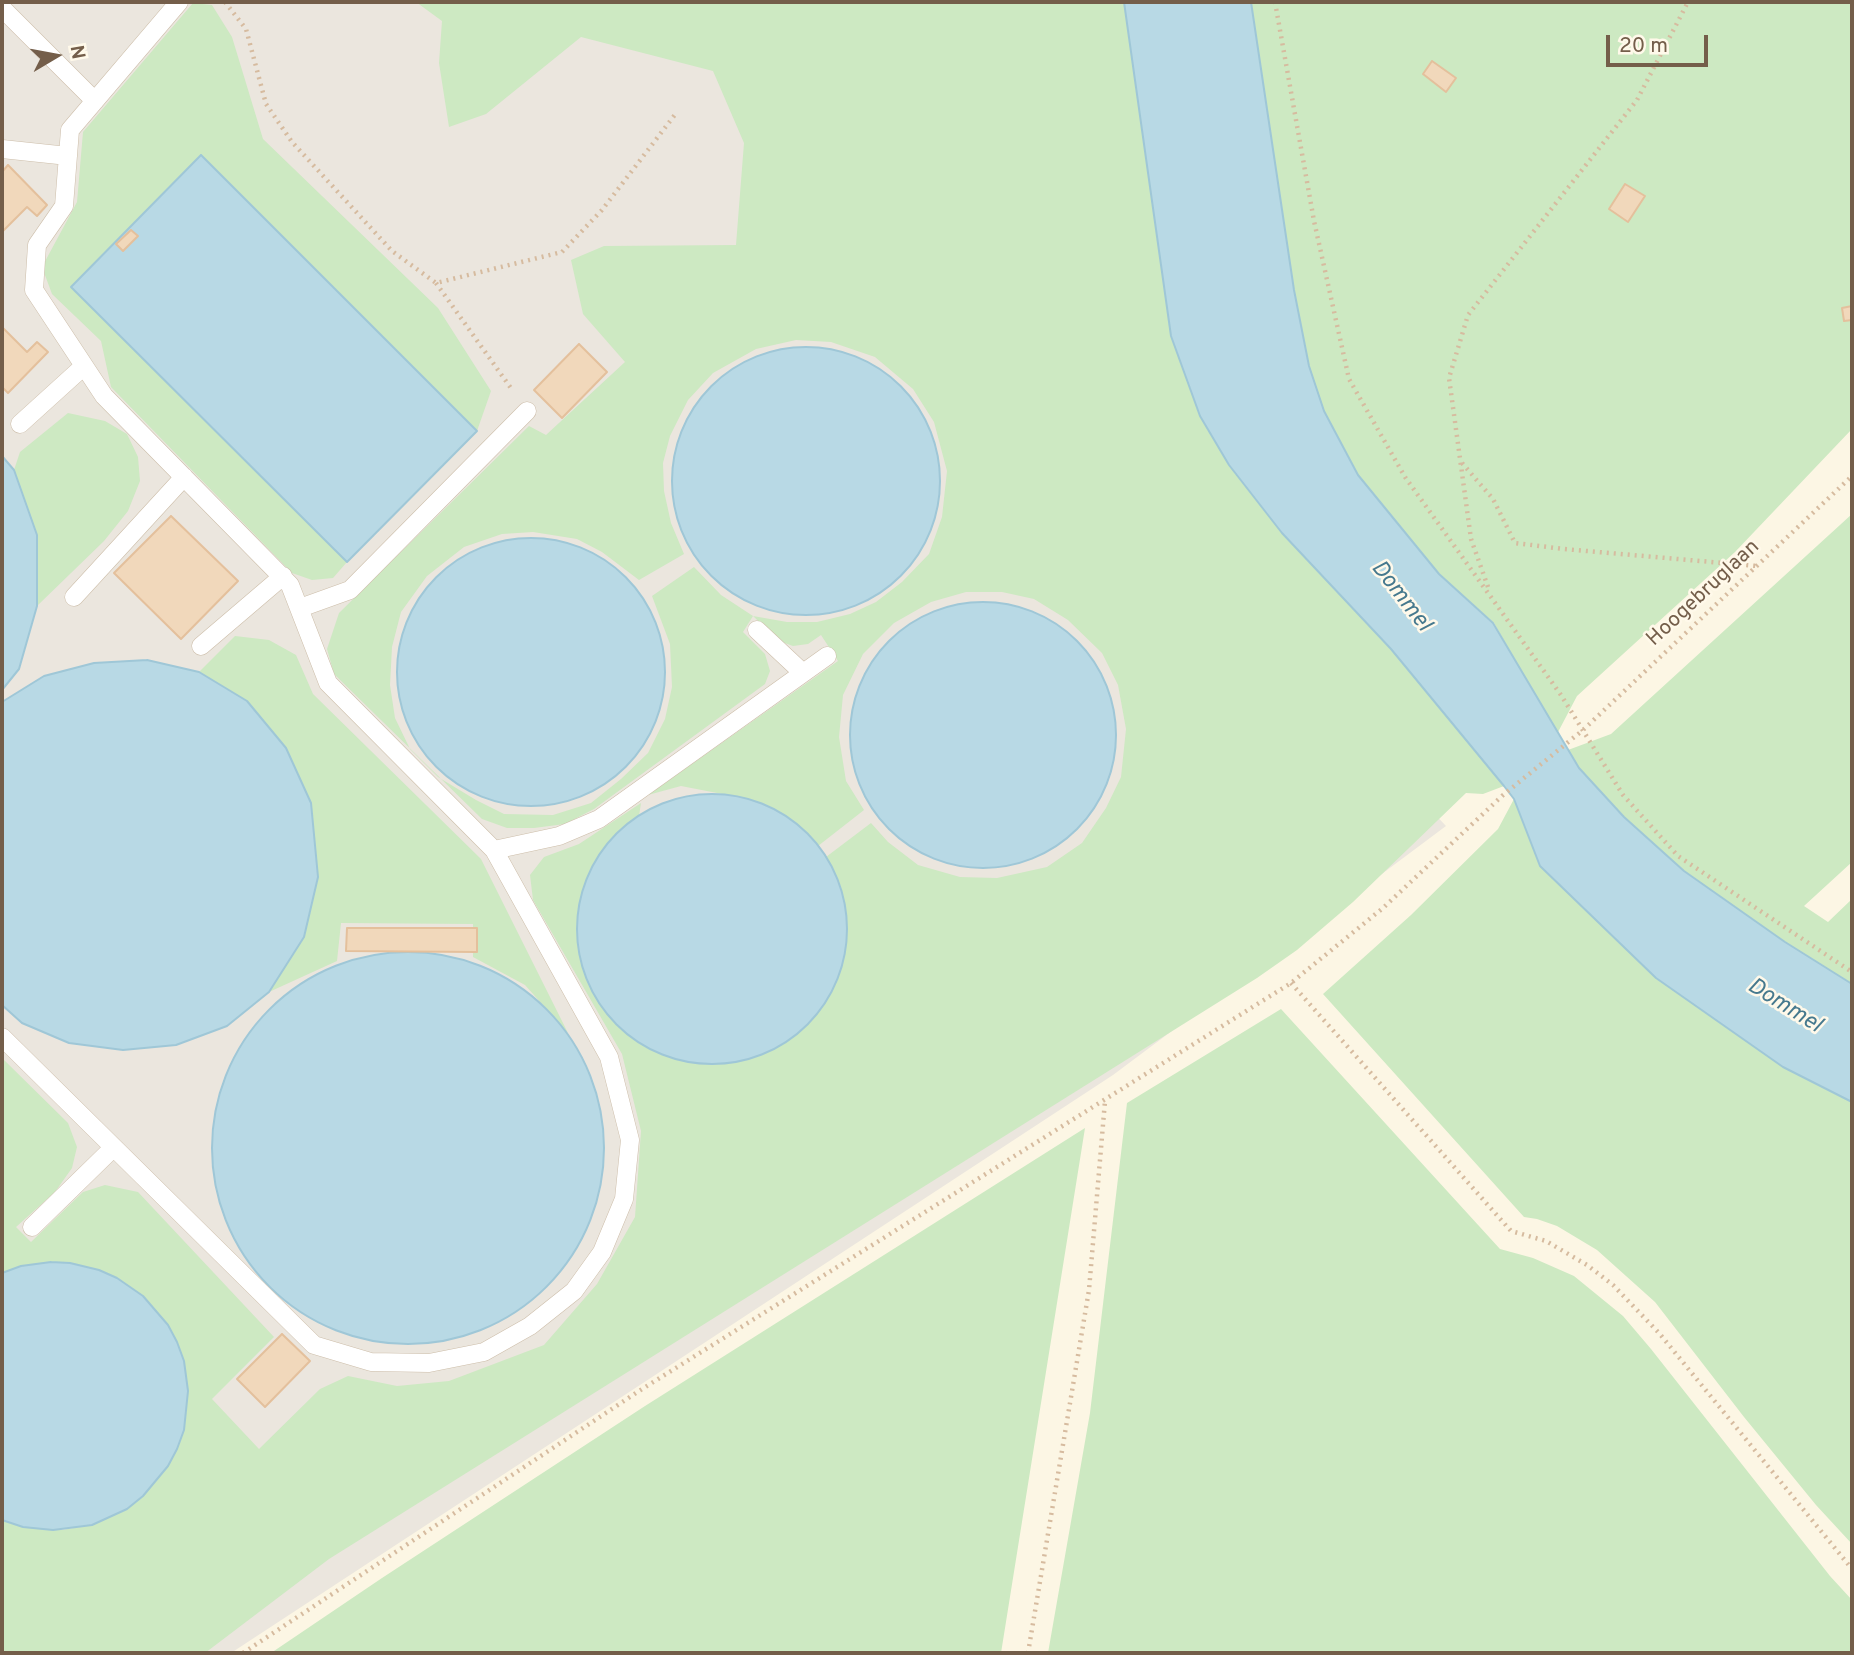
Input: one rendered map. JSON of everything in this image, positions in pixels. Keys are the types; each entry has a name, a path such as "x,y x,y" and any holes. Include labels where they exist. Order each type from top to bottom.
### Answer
{"lane":[{"path":"2,1037 314,1345 371,1362 429,1363 484,1352 530,1326 573,1291 602,1252 624,1199 630,1140 609,1058 494,850 328,683 290,585 104,396 34,290 37,245 64,206 70,130 179,2"},
{"path":"2,8 95,100"},
{"path":"2,149 68,156"},
{"path":"20,424 84,366"},
{"path":"300,608 350,590 527,411"},
{"path":"74,597 184,477"},
{"path":"201,646 283,576"},
{"path":"757,630 803,673"},
{"path":"494,850 559,836 599,819 827,656"},
{"path":"32,1227 113,1148"}],"path":[{"path":"225,2 246,29 266,104 292,142 392,251 436,283 527,411"},
{"path":"1275,2 1314,221 1349,379 1405,477 1491,595 1583,730 1623,795 1678,856 1852,972"},
{"path":"1491,595 1471,539 1449,378 1468,315 1637,100 1688,2"},
{"path":"436,283 562,252 602,210 677,112"},
{"path":"1461,462 1493,499 1515,543 1564,550 1757,565"},
{"name":"Hoogebruglaan","path":"243,1653 639,1391 1291,984 1383,908 1502,796 1583,730 1852,476"},
{"path":"1291,984 1511,1231 1546,1241 1587,1265 1613,1285 1641,1314 1852,1569"},
{"path":"1028,1653 1089,1290 1105,1101"}],"shaded area":[{"path":"2,2 1029,2 1150,513 1446,826 1113,1075 231,1653 2,1653"}],"green space":[{"path":"416,2 1124,2 1171,336 1200,416 1229,465 1282,533 1391,649 1504,786 1483,794 1466,793 1353,902 1297,950 1257,978 329,1559 205,1653 2,1653 2,1520 23,1527 62,1530 92,1525 127,1509 143,1496 168,1466 184,1430 188,1391 184,1361 168,1325 143,1296 118,1278 70,1263 41,1263 2,1273 2,1058 68,1123 77,1147 72,1168 55,1192 16,1227 31,1242 83,1192 105,1185 138,1192 274,1337 212,1399 259,1449 320,1389 348,1376 397,1386 449,1381 544,1345 597,1284 635,1217 641,1131 622,1054 533,900 530,875 544,857 579,844 641,803 639,816 625,825 583,890 577,930 578,949 586,978 600,1005 627,1034 644,1045 690,1062 720,1063 759,1055 777,1047 801,1030 827,999 839,972 846,923 842,893 826,857 871,823 888,842 918,865 960,877 997,878 1047,867 1082,843 1106,808 1121,777 1126,729 1118,685 1102,653 1068,620 1034,599 1002,592 966,592 931,602 894,623 863,654 843,695 839,737 846,781 864,810 818,846 792,821 775,810 748,799 681,786 648,795 838,661 821,635 808,644 793,646 779,641 753,616 787,622 817,622 850,614 876,602 902,582 929,554 942,517 947,471 934,422 913,389 875,357 831,342 796,340 756,349 713,373 688,400 670,436 663,463 664,491 671,523 684,554 639,580 602,552 577,539 533,532 502,534 464,547 427,576 401,612 392,647 390,685 395,718 410,748 334,674 327,649 339,613 529,426 546,435 625,362 583,314 571,260 604,246 736,245 744,143 713,71 581,37 486,114 449,127 439,63 442,21"},
{"path":"1251,2 1852,2 1852,429 1735,552 1577,696 1557,734 1494,623 1439,574 1358,475 1324,411 1309,366 1294,290"},
{"path":"193,3 212,5 232,37 263,139 438,308 491,391 477,431 202,156 71,287 347,562 333,578 312,580 292,573 111,387 101,341 52,294 42,267 77,202 83,132"},
{"path":"68,413 105,421 127,434 138,457 140,481 128,511 104,541 37,606 37,535 14,470 20,452"},
{"path":"1852,514 1852,862 1804,906 1828,922 1852,899 1852,984 1785,942 1684,871 1624,817 1579,768 1568,750 1611,734"},
{"path":"694,567 721,595 753,616 743,632 765,654 770,671 765,684 594,809 565,824 507,828 482,819 441,779 504,814 553,815 591,803 648,753 665,719 672,687 670,644 652,596"},
{"path":"235,636 269,640 296,655 313,694 481,859 568,1033 525,985 473,957 473,924 341,923 337,961 269,992 304,937 318,877 311,803 286,748 247,701 199,672"},
{"path":"1514,799 1540,866 1783,1067 1852,1102 1852,1544 1816,1505 1744,1417 1655,1302 1597,1250 1557,1226 1524,1217 1323,994 1411,915 1498,829"},
{"path":"1281,1009 1500,1249 1533,1258 1574,1276 1623,1316 1852,1600 1852,1653 1048,1653 1090,1413 1127,1103"},
{"path":"1085,1128 1001,1653 271,1653 645,1406"}],"water":[{"name":"Dommel","path":"1124,2 1251,2 1294,290 1309,366 1324,411 1358,475 1439,574 1493,623 1579,768 1624,817 1684,871 1785,942 1852,984 1852,1102 1783,1067 1656,978 1540,866 1514,799 1504,786 1391,649 1282,533 1229,465 1200,416 1171,336"},
{"path":"201,155 477,431 347,562 71,287"},
{"path":"806,347 857,357 901,386 930,430 940,481 930,532 901,576 857,605 806,615 755,605 711,576 682,532 672,481 682,430 711,386 755,357"},
{"path":"2,456 14,470 37,535 37,606 19,669 2,690"},
{"path":"531,538 582,548 626,577 655,621 665,672 655,723 626,767 582,796 531,806 480,796 436,767 407,723 397,672 407,621 436,577 480,548"},
{"path":"970,602 996,602 1022,607 1046,617 1068,632 1086,650 1101,672 1111,696 1116,735 1111,774 1101,798 1086,820 1068,838 1046,853 1022,863 996,868 970,868 944,863 920,853 898,838 880,820 865,798 855,774 850,748 850,722 855,696 865,672 880,650 898,632 920,617 944,607"},
{"path":"147,660 199,672 247,701 286,748 311,803 318,877 304,937 269,992 227,1026 176,1045 123,1050 69,1043 22,1023 2,1005 2,702 44,676 94,663"},
{"path":"712,794 738,797 764,805 787,817 807,834 824,854 836,877 844,903 847,929 844,955 836,981 824,1004 807,1024 787,1041 764,1053 738,1061 712,1064 686,1061 660,1053 637,1041 617,1024 600,1004 588,981 580,955 577,929 580,903 588,877 600,854 617,834 637,817 660,805 686,797"},
{"path":"408,952 446,956 483,967 517,985 546,1010 571,1039 589,1073 600,1110 604,1148 600,1186 589,1223 571,1257 546,1286 517,1311 483,1329 446,1340 408,1344 370,1340 333,1329 299,1311 270,1286 245,1257 227,1223 216,1186 212,1148 216,1110 227,1073 245,1039 270,1010 299,985 333,967 370,956"},
{"path":"51,1262 70,1263 99,1270 117,1278 143,1296 168,1325 177,1342 184,1361 188,1391 184,1430 177,1449 168,1466 143,1496 127,1509 92,1525 53,1530 23,1527 2,1520 2,1273 21,1266"}],"building":[{"path":"1432,61 1456,78 1446,92 1423,74"},
{"path":"8,165 47,205 37,216 27,207 2,232 2,172"},
{"path":"1625,184 1645,196 1628,222 1609,209"},
{"path":"131,230 138,236 123,251 116,244"},
{"path":"1852,306 1852,320 1844,321 1842,308"},
{"path":"2,327 27,352 37,342 48,352 8,393 2,387"},
{"path":"579,344 607,372 562,418 534,390"},
{"path":"171,516 238,581 181,639 114,573"},
{"path":"347,928 477,928 477,952 346,951"},
{"path":"282,1334 310,1361 265,1407 237,1379"}]}
